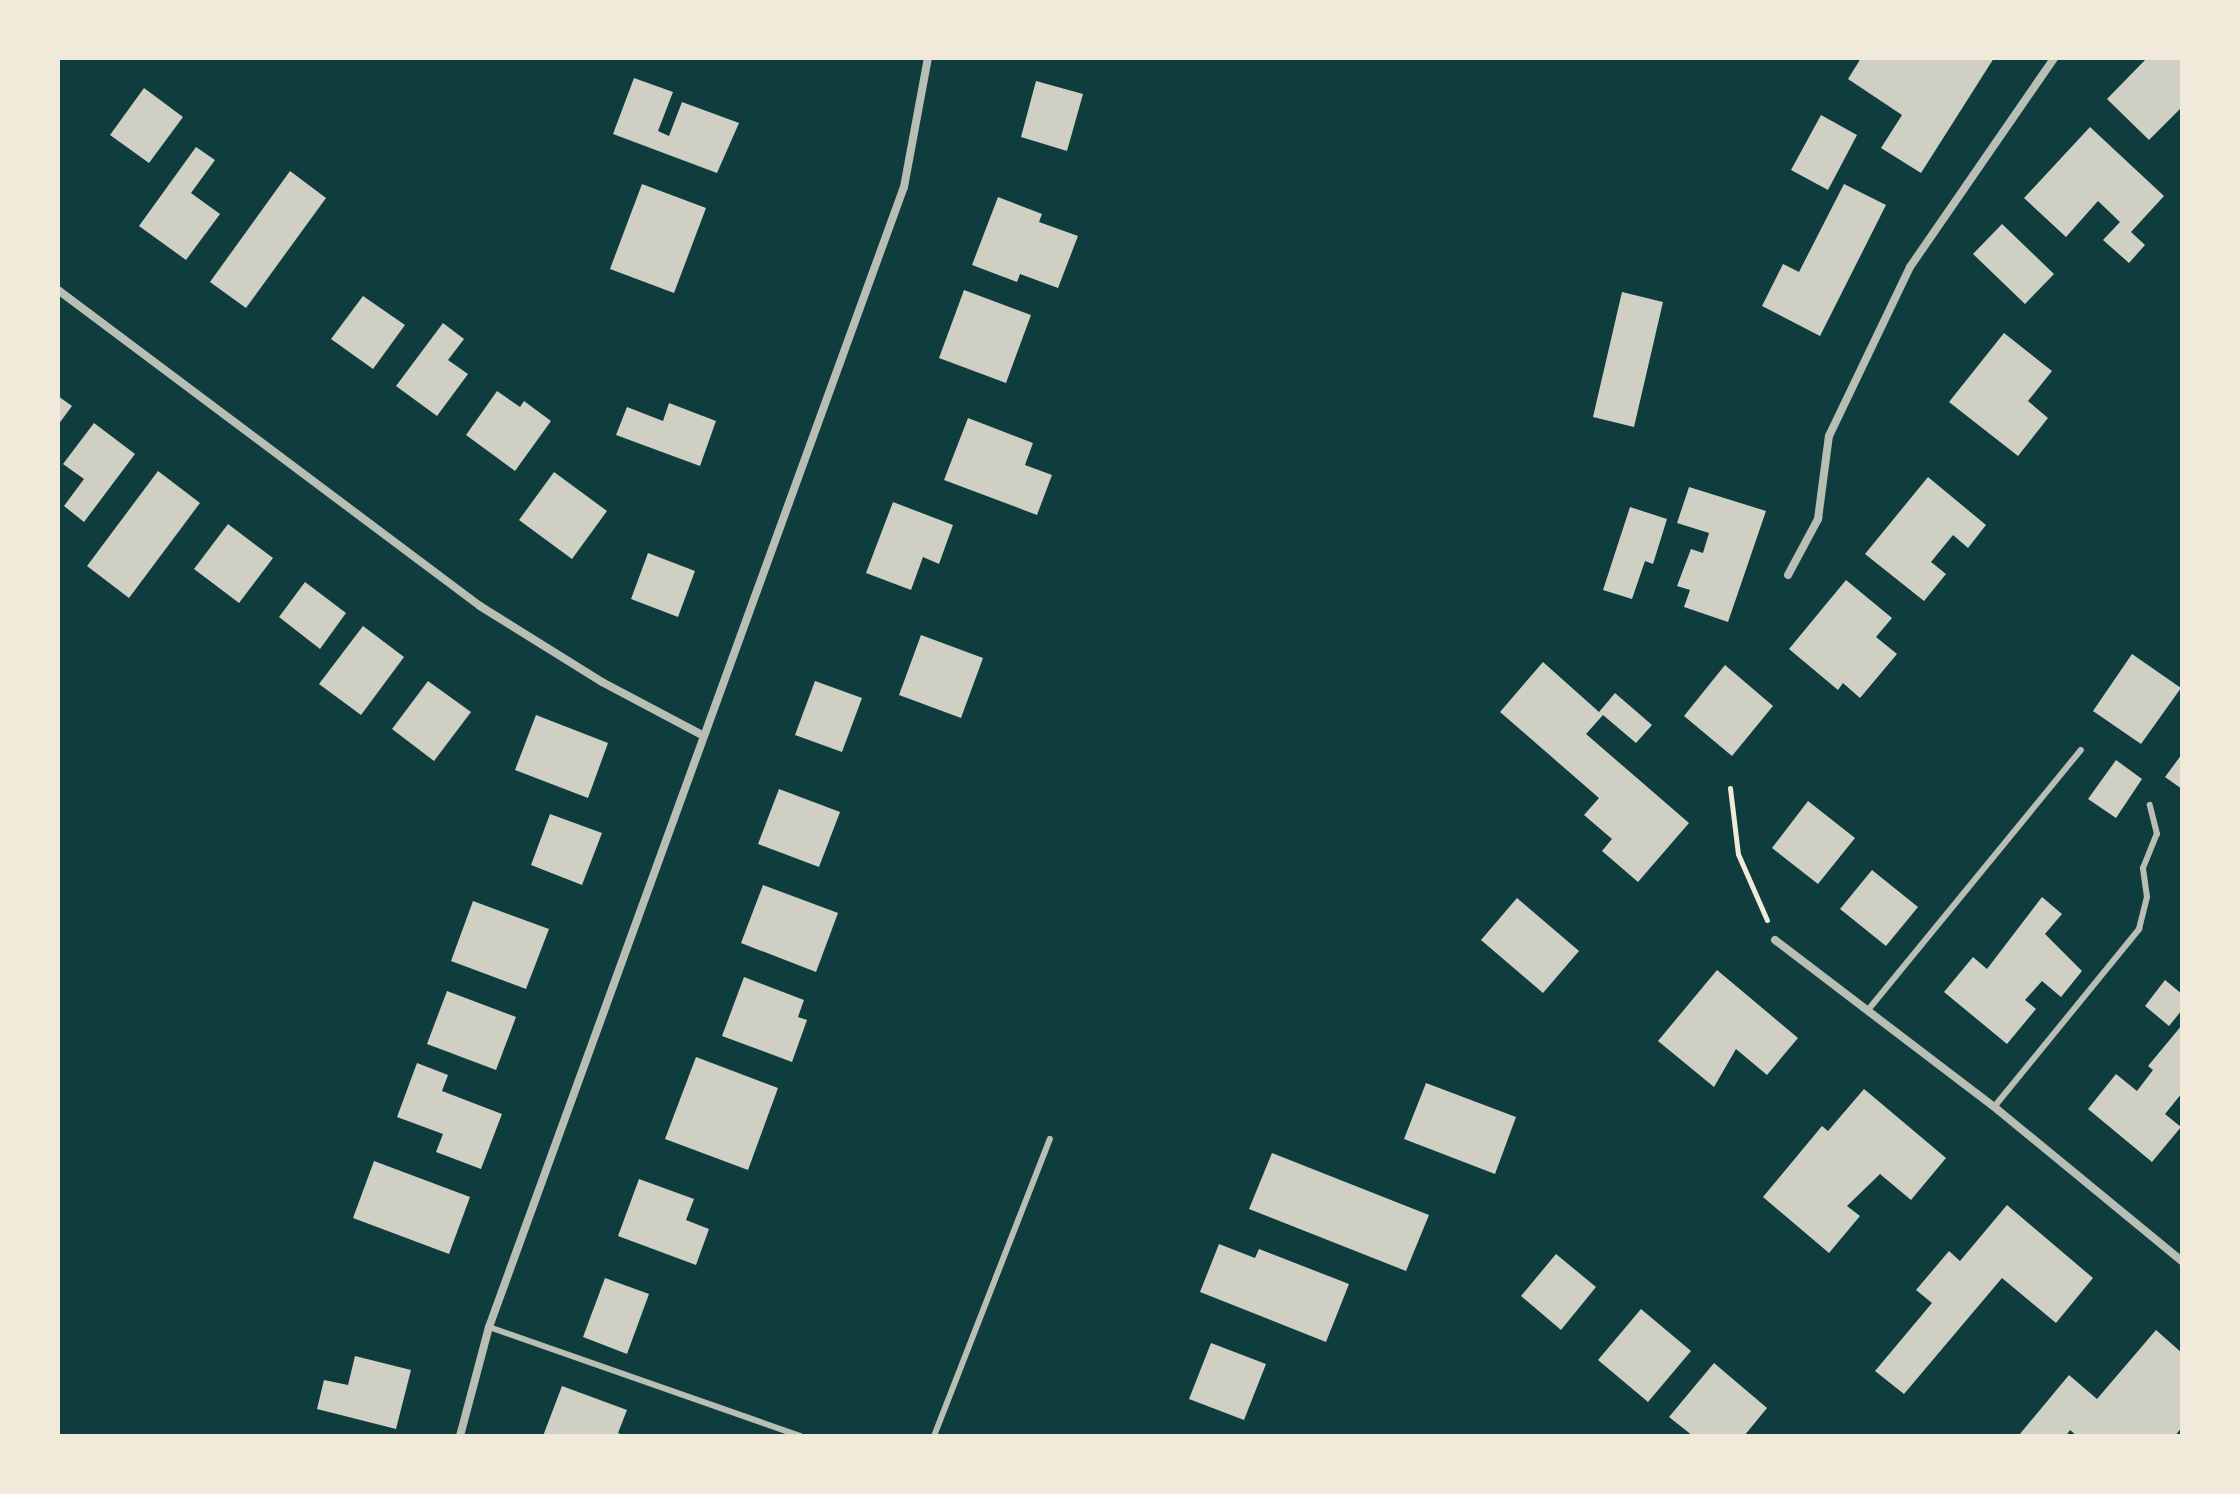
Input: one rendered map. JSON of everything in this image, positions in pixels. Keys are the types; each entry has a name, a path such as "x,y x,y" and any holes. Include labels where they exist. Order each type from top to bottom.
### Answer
{"street":[{"path":"460,1436 489,1327 904,187 928,58"},
{"path":"1788,575 1818,519 1829,436 1910,267 2054,58"},
{"path":"58,290 480,606 602,682 702,735"},
{"path":"1775,940 1994,1107 2182,1261"}],"lane":[{"path":"1868,1010 2081,750"},
{"path":"1994,1107 2139,929 2147,897 2143,868 2157,834 2150,805"},
{"path":"934,1436 1050,1139"},
{"path":"489,1327 800,1436"}],"path":[{"path":"1730,788 1738,854 1775,940"}],"building":[{"path":"1861,58 1994,58 1921,173 1881,148 1902,115 1848,79"},
{"path":"2147,58 2182,58 2182,107 2149,140 2107,99"},
{"path":"634,78 673,92 658,131 669,136 682,102 739,123 717,173 613,134"},
{"path":"1036,81 1083,94 1067,151 1021,137"},
{"path":"144,88 183,117 149,163 110,135"},
{"path":"1821,115 1857,135 1828,190 1791,170"},
{"path":"2090,127 2164,196 2131,232 2145,245 2129,263 2103,240 2120,222 2098,201 2066,237 2024,198"},
{"path":"196,147 215,160 191,193 220,214 186,260 139,226"},
{"path":"290,171 326,198 246,308 210,282"},
{"path":"642,184 706,208 674,293 610,269"},
{"path":"1844,184 1886,205 1820,336 1762,306 1783,264 1799,272"},
{"path":"998,197 1042,214 1039,222 1078,236 1058,288 1020,274 1017,282 972,265"},
{"path":"2002,224 2054,274 2025,304 1973,254"},
{"path":"964,290 1031,315 1006,383 939,358"},
{"path":"1622,292 1663,302 1634,427 1593,417"},
{"path":"363,296 405,325 373,369 331,339"},
{"path":"443,323 464,339 448,360 468,374 437,416 396,386"},
{"path":"2004,333 2052,371 2028,401 2048,418 2018,456 1949,402"},
{"path":"497,391 520,407 524,401 551,421 515,471 466,435"},
{"path":"58,396 72,406 58,425"},
{"path":"669,403 716,421 700,466 616,435 627,407 663,421"},
{"path":"968,418 1033,443 1025,465 1052,475 1037,515 944,480"},
{"path":"94,423 135,454 84,522 64,506 84,479 63,464"},
{"path":"158,471 200,503 129,598 87,566"},
{"path":"554,472 607,511 572,559 519,520"},
{"path":"1928,477 1986,525 1968,548 1953,535 1931,562 1946,574 1924,601 1865,554"},
{"path":"1689,487 1766,511 1728,622 1684,607 1690,590 1677,586 1691,549 1703,553 1709,533 1677,523"},
{"path":"893,502 953,525 939,564 923,557 911,590 866,573"},
{"path":"1630,507 1667,519 1653,564 1645,561 1632,599 1603,590"},
{"path":"228,524 273,558 239,603 194,569"},
{"path":"648,553 695,571 678,617 631,599"},
{"path":"1846,580 1892,618 1876,637 1897,654 1860,698 1843,683 1838,690 1789,649"},
{"path":"305,582 346,613 320,649 279,617"},
{"path":"363,626 404,657 361,715 319,684"},
{"path":"921,635 983,658 961,718 899,695"},
{"path":"2132,654 2181,688 2141,744 2093,711"},
{"path":"1543,662 1599,712 1615,693 1652,725 1636,743 1603,715 1586,734 1689,823 1638,882 1602,851 1612,839 1584,815 1599,798 1500,712"},
{"path":"1725,665 1773,706 1732,756 1684,716"},
{"path":"428,681 471,712 434,761 392,729"},
{"path":"815,681 862,698 842,752 795,735"},
{"path":"536,715 608,743 588,798 515,770"},
{"path":"2182,754 2182,789 2165,777"},
{"path":"2116,760 2142,779 2116,818 2088,799"},
{"path":"779,789 840,812 819,867 758,844"},
{"path":"1808,801 1855,838 1818,884 1772,848"},
{"path":"550,814 602,833 582,885 531,865"},
{"path":"1872,870 1918,907 1886,946 1840,909"},
{"path":"763,885 838,913 816,972 741,943"},
{"path":"2042,897 2062,914 2045,934 2082,971 2061,997 2042,981 2025,1000 2036,1009 2007,1044 1944,992 1973,957 1987,969"},
{"path":"1517,898 1579,951 1543,993 1481,940"},
{"path":"473,901 549,929 526,989 451,961"},
{"path":"1717,970 1798,1038 1767,1075 1736,1049 1714,1087 1658,1041"},
{"path":"744,977 804,1000 798,1017 807,1020 792,1062 722,1036"},
{"path":"2165,980 2182,994 2182,1010 2169,1026 2145,1006"},
{"path":"447,991 516,1017 496,1070 427,1044"},
{"path":"2182,1025 2182,1093 2165,1114 2181,1127 2152,1162 2088,1109 2116,1074 2137,1091 2153,1070 2148,1066"},
{"path":"696,1057 778,1088 748,1170 665,1139"},
{"path":"417,1063 448,1075 442,1091 502,1114 481,1169 436,1152 443,1134 397,1117"},
{"path":"1426,1083 1516,1117 1495,1174 1404,1139"},
{"path":"1864,1089 1946,1158 1911,1200 1880,1174 1847,1206 1860,1216 1829,1253 1763,1197 1822,1126 1828,1131"},
{"path":"1272,1153 1429,1215 1406,1271 1249,1209"},
{"path":"374,1161 470,1197 449,1254 353,1218"},
{"path":"639,1179 694,1199 686,1220 709,1229 696,1265 618,1236"},
{"path":"2007,1205 2093,1278 2056,1323 2002,1278 1904,1394 1875,1371 1932,1303 1916,1290 1949,1251 1960,1261"},
{"path":"1219,1244 1255,1258 1259,1249 1349,1284 1326,1342 1200,1292"},
{"path":"1556,1254 1596,1287 1561,1330 1521,1296"},
{"path":"605,1278 649,1294 627,1354 583,1337"},
{"path":"1641,1309 1691,1351 1648,1402 1598,1360"},
{"path":"2156,1330 2182,1353 2182,1427 2175,1436 2077,1436 2070,1430 2066,1436 2019,1435 2069,1375 2097,1399"},
{"path":"1211,1343 1266,1364 1244,1420 1189,1399"},
{"path":"355,1356 411,1370 396,1429 317,1409 324,1380 348,1385"},
{"path":"1714,1363 1767,1408 1744,1436 1693,1436 1669,1417"},
{"path":"562,1386 627,1410 618,1433 625,1436 543,1436"}]}
